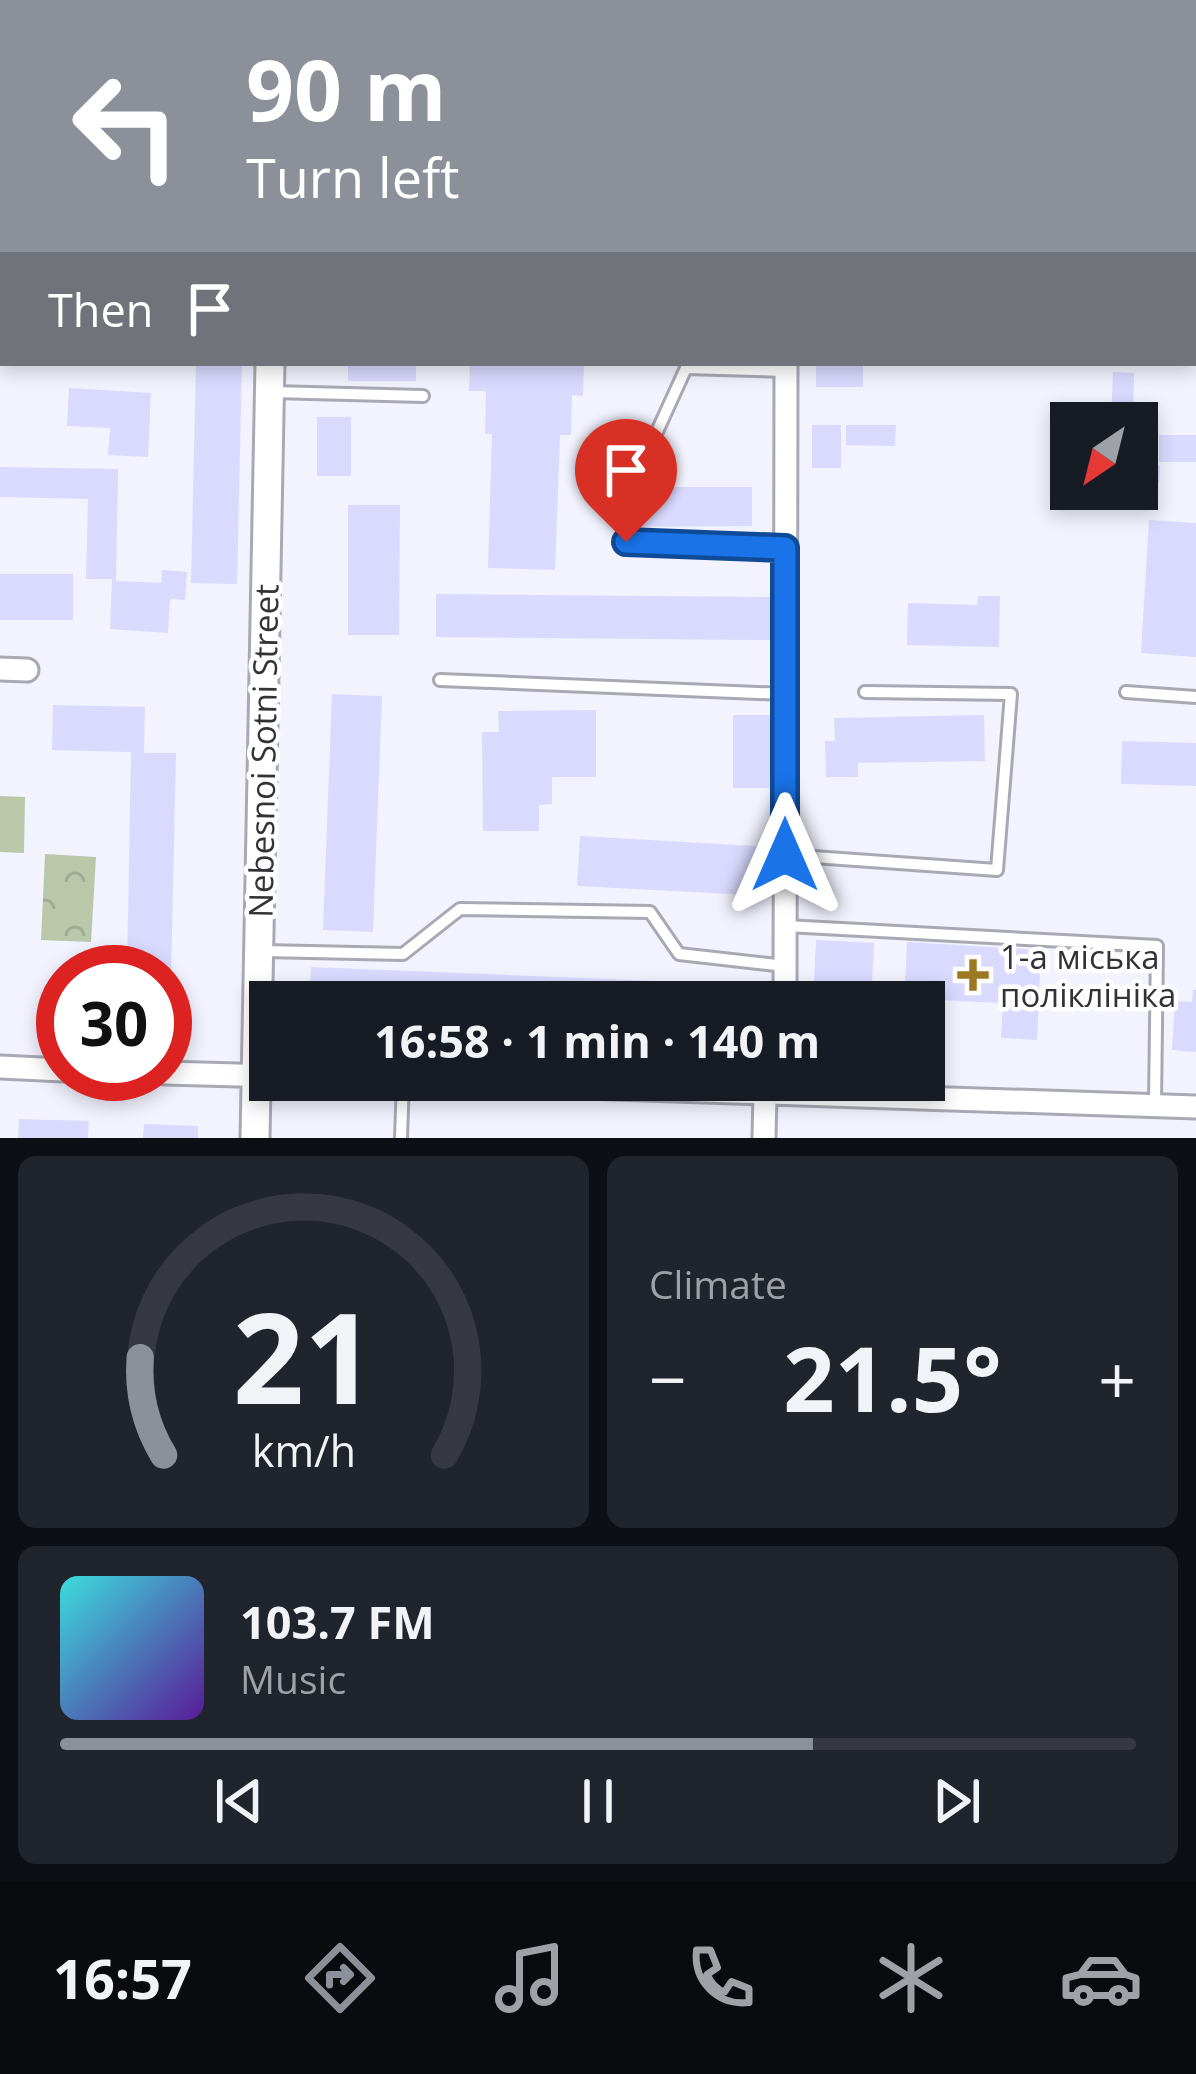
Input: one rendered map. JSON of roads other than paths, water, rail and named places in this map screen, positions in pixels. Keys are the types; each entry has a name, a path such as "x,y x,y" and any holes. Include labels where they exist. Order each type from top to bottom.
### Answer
{"street":[{"name":"Nebesnoi Sotni Street","path":"261,981 270,366"},
{"path":"785,981 786,367"},
{"path":"0,669 27,670"},
{"path":"0,1067 36,1069"},
{"path":"192,1074 249,1076"},
{"path":"945,1096 1196,1107"},
{"name":"Nebesnoi Sotni Street","path":"256,1138 261,1101"},
{"path":"764,1138 775,1101"}],"lane":[{"path":"646,458 686,368 786,367"},
{"path":"269,392 423,396"},
{"path":"626,542 785,548"},
{"path":"440,680 785,694"},
{"path":"785,855 997,870 1011,694 866,692"},
{"path":"1126,692 1196,697"},
{"path":"260,950 403,954 460,908 650,912 679,954 785,966"},
{"path":"785,926 1157,946 1155,1105"},
{"path":"401,1138 402,1101"}],"place":[{"name":"1-а міська поліклініка","path":"973,975"}]}
